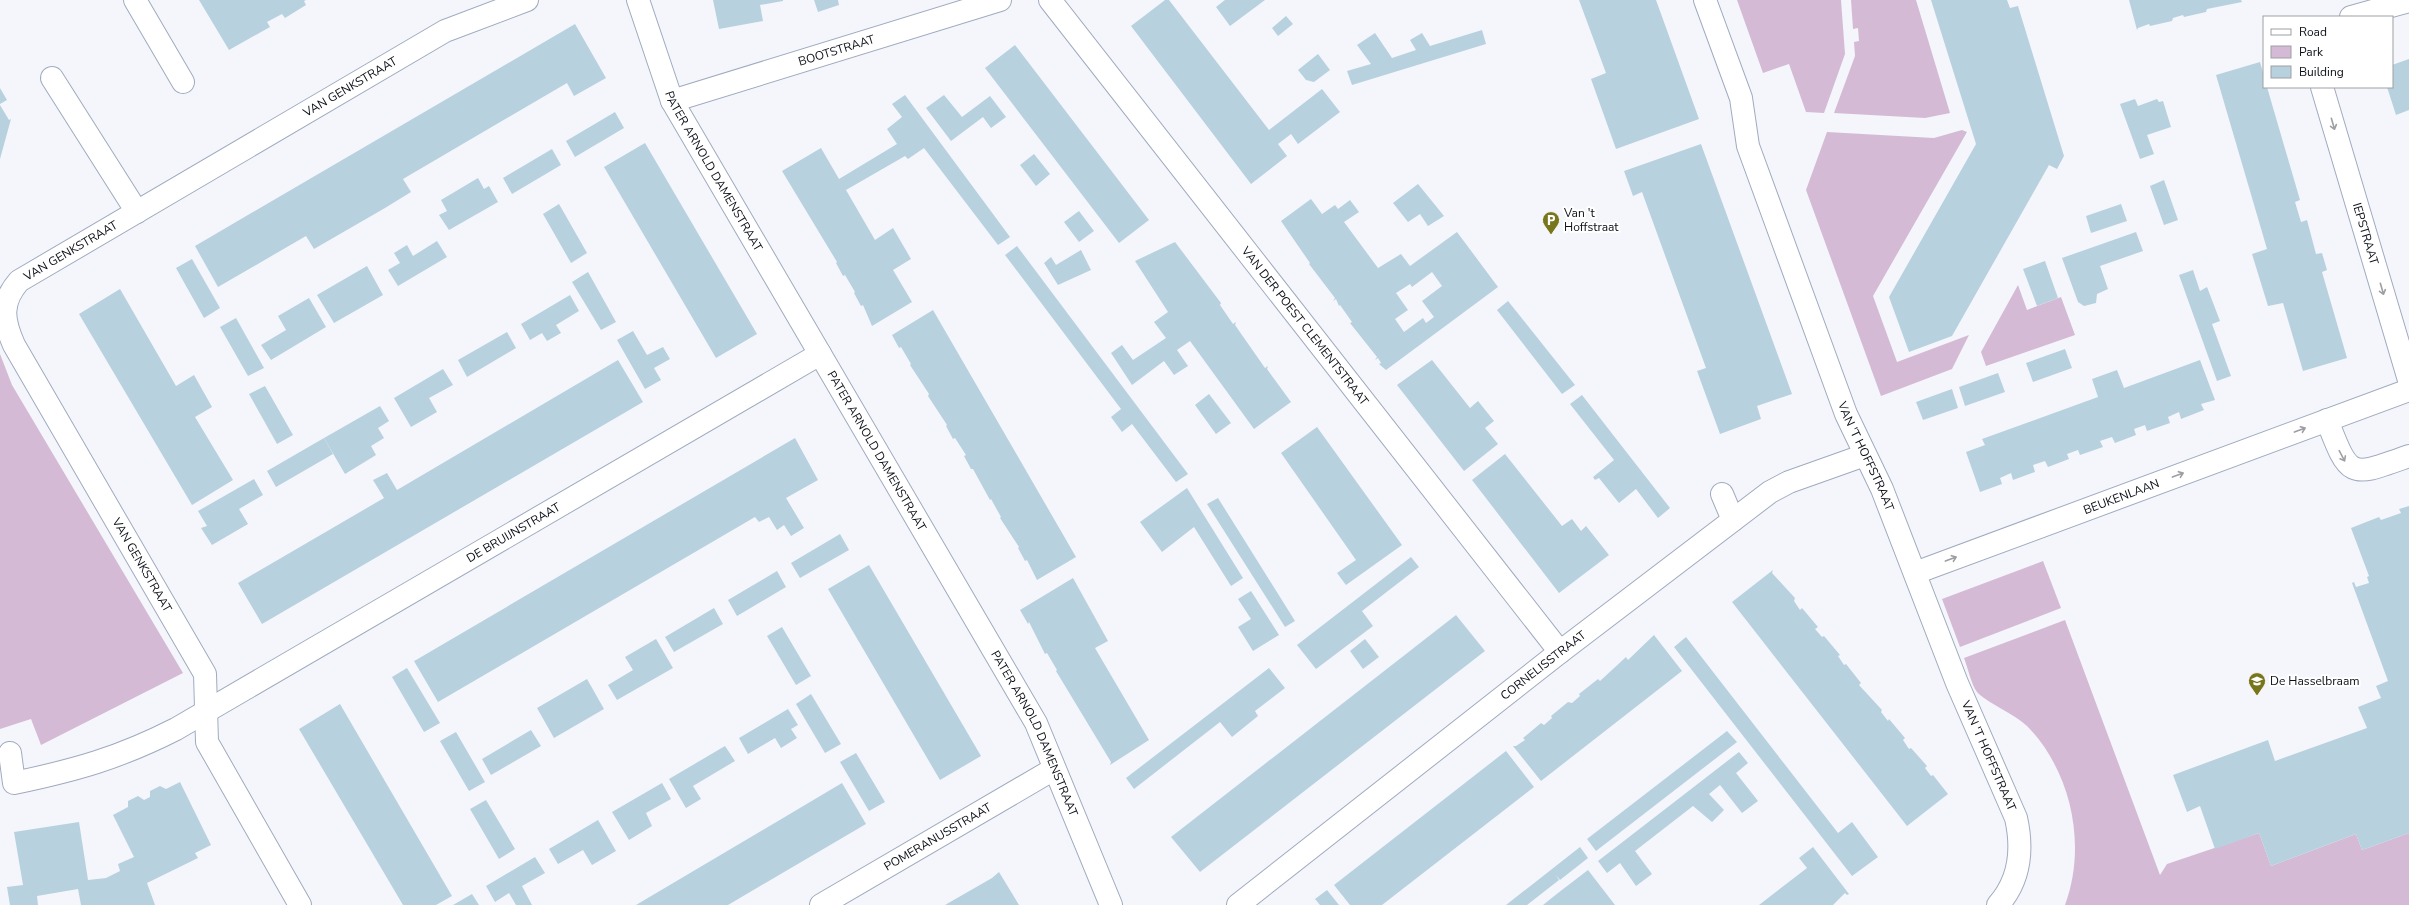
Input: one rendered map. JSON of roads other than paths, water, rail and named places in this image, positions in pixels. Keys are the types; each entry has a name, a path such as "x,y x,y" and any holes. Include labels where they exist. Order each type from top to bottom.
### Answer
{"street":[{"path":"135,0 183,82"},
{"name":"VAN GENKSTRAAT","path":"300,905 207,742 205,674 14,345 7,330 5,302 10,291 19,281 445,31 527,0"},
{"name":"PATER ARNOLD DAMENSTRAAT","path":"638,0 672,101 1036,723 1111,905"},
{"name":"BOOTSTRAAT","path":"672,101 1000,0"},
{"name":"VAN DER POEST CLEMENTSTRAAT","path":"1050,0 1560,652"},
{"name":"VAN 'T HOFFSTRAAT","path":"1705,0 1741,98 1748,146 1846,414 1882,489 1956,683 2016,818 2020,840 2016,872 2008,892 1998,905"},
{"path":"2355,16 2409,1"},
{"path":"52,78 137,212"},
{"name":"IEPSTRAAT","path":"2322,88 2409,380"},
{"name":"DE BRUIJNSTRAAT","path":"206,710 820,354"},
{"name":"BEUKENLAAN","path":"1915,573 2409,390"},
{"path":"2327,420 2341,456 2354,469 2364,471 2409,456"},
{"name":"CORNELISSTRAAT","path":"1238,905 1560,652 1779,486 1865,456"},
{"path":"1722,494 1733,520"},
{"path":"10,753 14,783 62,773 112,759 176,729 206,710"},
{"name":"POMERANUSSTRAAT","path":"821,905 1054,769"}],"place":[{"name":"Van 't Hoffstraat","path":"1551,235"},
{"name":"De Hasselbraam","path":"2257,696"}]}
